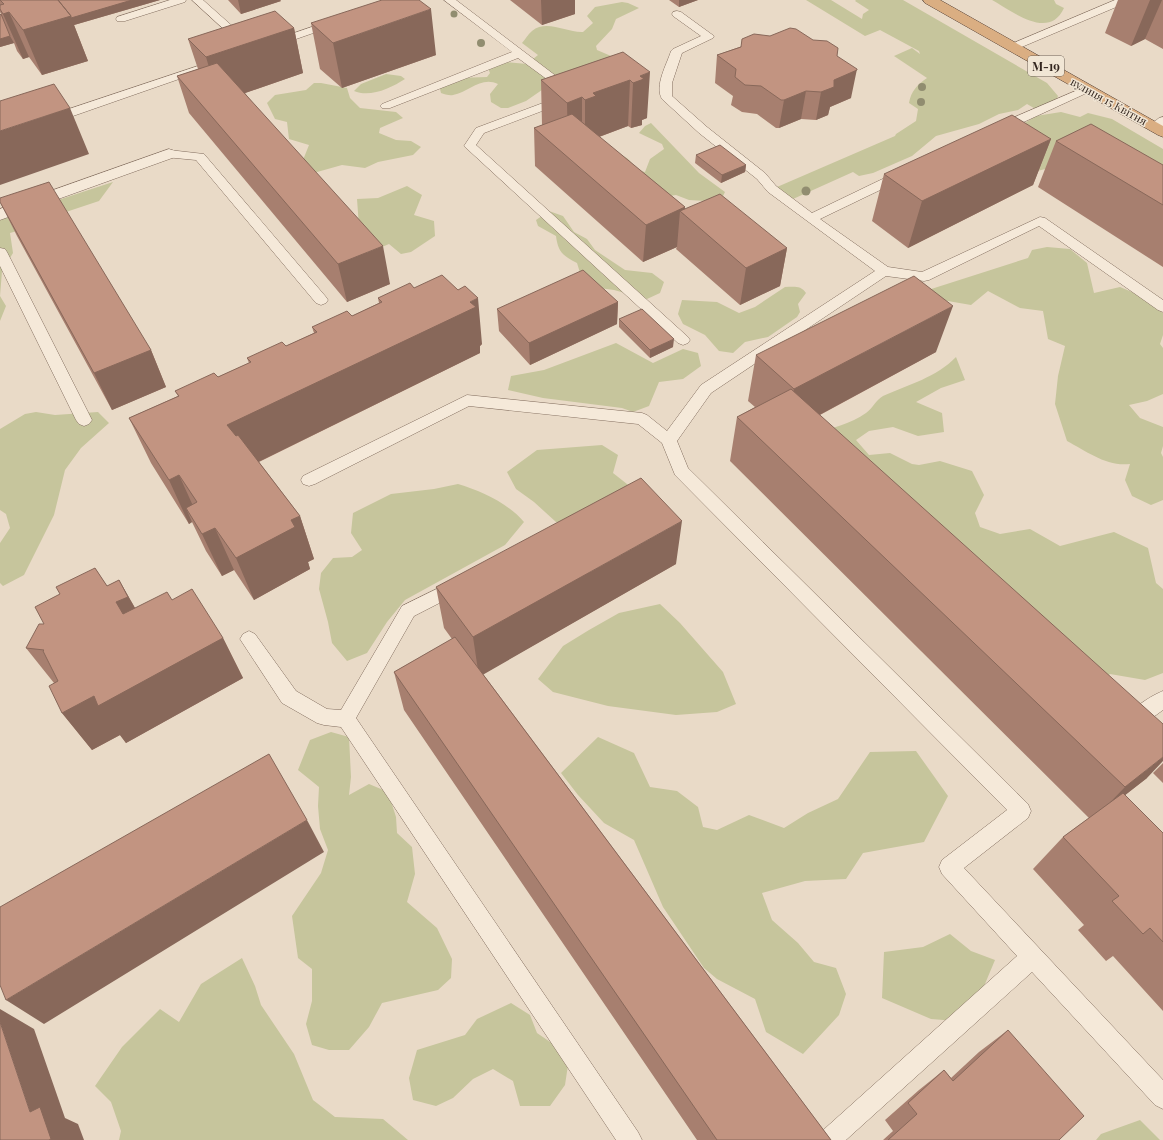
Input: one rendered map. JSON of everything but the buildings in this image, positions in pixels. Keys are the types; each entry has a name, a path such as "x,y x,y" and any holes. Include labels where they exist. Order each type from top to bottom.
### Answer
{"highway":[{"name":"вулиця 15 Квітня","path":"930,0 1087,89 1160,126"}],"street":[{"path":"0,215 169,154"}],"lane":[{"path":"121,19 180,0"},
{"path":"197,0 253,50 246,53"},
{"path":"450,0 575,95 480,132 470,146 683,340"},
{"path":"1013,47 1124,0"},
{"path":"677,14 709,36 677,51 666,82 666,97 703,130 761,176 772,189 884,271 924,277 1040,221 1163,307"},
{"path":"268,45 348,18"},
{"path":"386,106 520,53"},
{"path":"37,124 209,65"},
{"path":"980,138 1087,89"},
{"path":"169,154 200,157 321,300"},
{"path":"811,218 917,168"},
{"path":"0,252 84,420"},
{"path":"668,440 706,389 884,271"},
{"path":"309,480 467,400 642,419 668,440 681,471 1021,811 949,867 1163,1098"},
{"path":"346,719 408,611 471,580"},
{"path":"249,639 289,697 324,717 346,719"},
{"path":"1134,720 1163,699"},
{"path":"346,719 630,1140"},
{"path":"829,1140 1032,957"}],"green space":[{"path":"806,0 831,0 862,19 863,14 869,10 855,1 856,0 903,0 1047,83 1058,96 1055,104 1039,111 1027,104 1018,110 999,114 979,124 936,136 912,156 873,173 859,176 853,172 793,199 777,187 895,136 916,121 918,109 909,103 911,95 920,83 927,78 894,56 912,48 920,54 919,51 880,30 865,36"},
{"path":"992,0 1054,0 1056,4 1064,8 1057,18 1049,22 1040,23 1020,16"},
{"path":"622,2 639,8 616,19 612,29 596,46 597,50 618,59 552,83 526,101 508,108 501,108 491,102 490,94 498,84 492,82 481,83 453,95 441,93 439,85 457,78 487,77 490,73 487,66 496,61 527,64 538,55 522,43 531,32 538,28 551,26 583,32 593,23 587,16 595,7"},
{"path":"386,74 401,76 405,79 387,89 373,93 360,93 354,91 361,84"},
{"path":"314,83 347,88 350,98 360,108 396,112 403,118 380,128 379,133 396,140 411,141 421,147 413,155 378,162 365,168 342,165 310,174 303,160 309,145 289,139 287,122 275,119 267,103 275,95 306,90"},
{"path":"1061,112 1080,117 1088,113 1112,119 1163,149 1163,232 1067,164 1037,171 1015,129 1036,116"},
{"path":"651,123 699,173 725,192 721,200 689,200 676,195 663,197 608,154 626,157 637,170 645,172 650,159 664,149 662,144 639,133 645,126"},
{"path":"113,182 99,201 57,215 45,223 10,233 13,253 2,271 0,296 0,219"},
{"path":"407,186 422,195 414,215 434,221 435,236 411,252 401,254 389,244 370,252 360,240 357,199 378,198"},
{"path":"549,211 563,216 574,232 587,239 595,250 625,270 652,273 664,282 660,293 647,299 614,290 599,288 581,276 577,263 565,256 560,250 556,236 538,226 536,220"},
{"path":"1047,247 1070,249 1087,263 1094,293 1120,287 1149,299 1163,313 1163,335 1160,344 1163,348 1163,394 1147,401 1129,405 1140,418 1163,427 1163,446 1161,453 1163,457 1163,500 1151,505 1132,496 1125,480 1130,464 1105,461 1067,441 1055,404 1058,376 1065,346 1048,339 1043,311 1020,308 988,291 971,305 942,300 925,291 1028,258 1032,250"},
{"path":"785,287 799,288 804,290 806,293 798,304 800,312 797,317 768,337 745,342 733,353 719,351 705,335 683,324 678,314 682,300 717,302 739,313 755,307"},
{"path":"0,296 6,306 0,321"},
{"path":"616,343 653,363 683,349 698,353 701,366 683,379 659,382 649,406 633,412 622,408 543,398 508,390 511,376 544,370"},
{"path":"956,357 965,380 941,388 916,402 942,413 944,432 918,436 893,427 869,431 856,440 869,455 890,453 912,464 919,465 940,461 972,471 984,495 975,513 980,527 1000,534 1030,529 1060,546 1114,532 1148,548 1156,583 1163,589 1163,673 1145,680 1110,674 1089,694 814,433 841,425 860,417 883,396 931,375 940,370"},
{"path":"36,412 55,415 98,412 109,423 81,448 65,470 54,515 24,575 3,586 0,583 0,543 10,528 6,514 0,510 0,429 25,414"},
{"path":"602,445 618,455 613,473 641,495 584,528 556,522 534,502 516,489 507,472 537,450"},
{"path":"458,484 494,498 518,515 524,522 505,545 405,600 387,622 367,653 347,661 332,643 319,589 321,573 333,558 352,557 362,550 351,533 353,513 391,494 434,489"},
{"path":"660,604 680,623 723,672 736,704 717,712 676,715 608,706 553,692 538,679 563,646 589,630 619,613"},
{"path":"331,732 349,737 351,777 349,795 369,784 388,792 396,817 397,833 412,847 415,874 407,902 437,928 452,959 451,978 438,990 382,1003 369,1027 349,1050 329,1050 312,1045 306,1024 312,1001 312,969 298,958 292,916 321,873 328,850 320,829 318,806 319,787 298,770 310,740"},
{"path":"598,737 634,753 650,787 677,791 698,807 703,827 717,830 749,815 784,828 808,813 838,799 870,752 916,751 948,796 924,842 863,853 846,879 805,881 762,893 772,920 798,943 814,962 836,968 846,994 839,1015 803,1054 766,1032 755,999 717,979 704,968 663,907 634,840 604,823 578,795 561,773"},
{"path":"950,934 971,951 995,960 969,1022 931,1019 882,998 884,952 923,947"},
{"path":"242,958 255,986 261,1005 294,1054 313,1100 335,1117 383,1119 408,1140 119,1140 121,1131 111,1102 95,1086 122,1047 160,1009 179,1022 201,984"},
{"path":"511,1003 530,1015 537,1033 559,1048 568,1065 565,1085 550,1106 520,1106 513,1081 493,1069 473,1079 453,1098 436,1106 413,1100 409,1078 417,1050 465,1035 477,1019"},
{"path":"1140,1120 1160,1140 1096,1140 1101,1134"}]}
